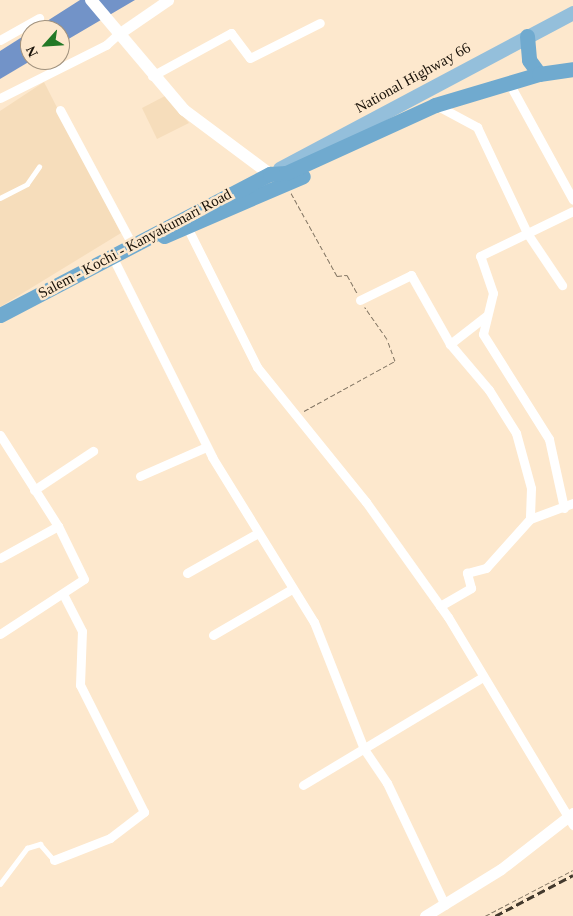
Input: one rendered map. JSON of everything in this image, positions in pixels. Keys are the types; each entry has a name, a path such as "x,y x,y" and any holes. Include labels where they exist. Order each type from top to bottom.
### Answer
{"highway":[{"path":"527,36 529,60 539,74"},
{"path":"133,246 188,229 282,186 382,137 430,107 539,74 573,69"},
{"name":"Salem - Kochi - Kanyakumari Road","path":"0,315 270,174 286,173 430,107"},
{"path":"270,174 282,186"}],"main road":[{"path":"91,0 115,33 184,110 270,174"},
{"name":"National Highway 66","path":"270,174 573,13"}],"street":[{"path":"0,98 106,45 115,33 168,0"},
{"path":"0,40 39,18"},
{"path":"152,76 231,33 250,58 320,23"},
{"path":"509,83 573,200"},
{"path":"430,107 477,127 527,233 562,285"},
{"path":"60,110 133,246"},
{"path":"564,508 548,439 483,334 493,293 480,256 573,211"},
{"path":"188,229 257,367 366,502 440,606 570,818 501,869 425,916"},
{"path":"112,256 206,447 320,634 364,749 387,783 445,905"},
{"path":"360,300 411,274 450,344 489,390 516,434 532,488 530,519"},
{"path":"450,344 486,316"},
{"path":"0,435 58,526 84,577 63,594 0,634"},
{"path":"140,476 206,447"},
{"path":"34,490 93,451"},
{"path":"440,606 471,588 467,573 486,568 530,519 564,508 573,503"},
{"path":"0,558 58,526"},
{"path":"187,573 258,533"},
{"path":"213,636 292,589"},
{"path":"54,860 104,841 144,812 80,684 82,631 63,594"},
{"path":"303,786 483,677"}],"lane":[{"path":"0,198 27,184 39,167"},
{"path":"0,884 27,848 40,844 54,860"}],"path":[{"path":"282,186 337,276 347,275 360,300 387,339 395,361 295,416"},
{"path":"485,916 573,870"}],"shaded area":[{"path":"44,82 121,233 0,307 0,111"},
{"path":"165,96 189,123 157,139 142,108"}],"water":[{"path":"80,0 135,0 70,38 70,20 49,20"},
{"path":"20,38 20,67 0,79 0,51"}],"railway":[{"path":"495,916 573,875"}]}
